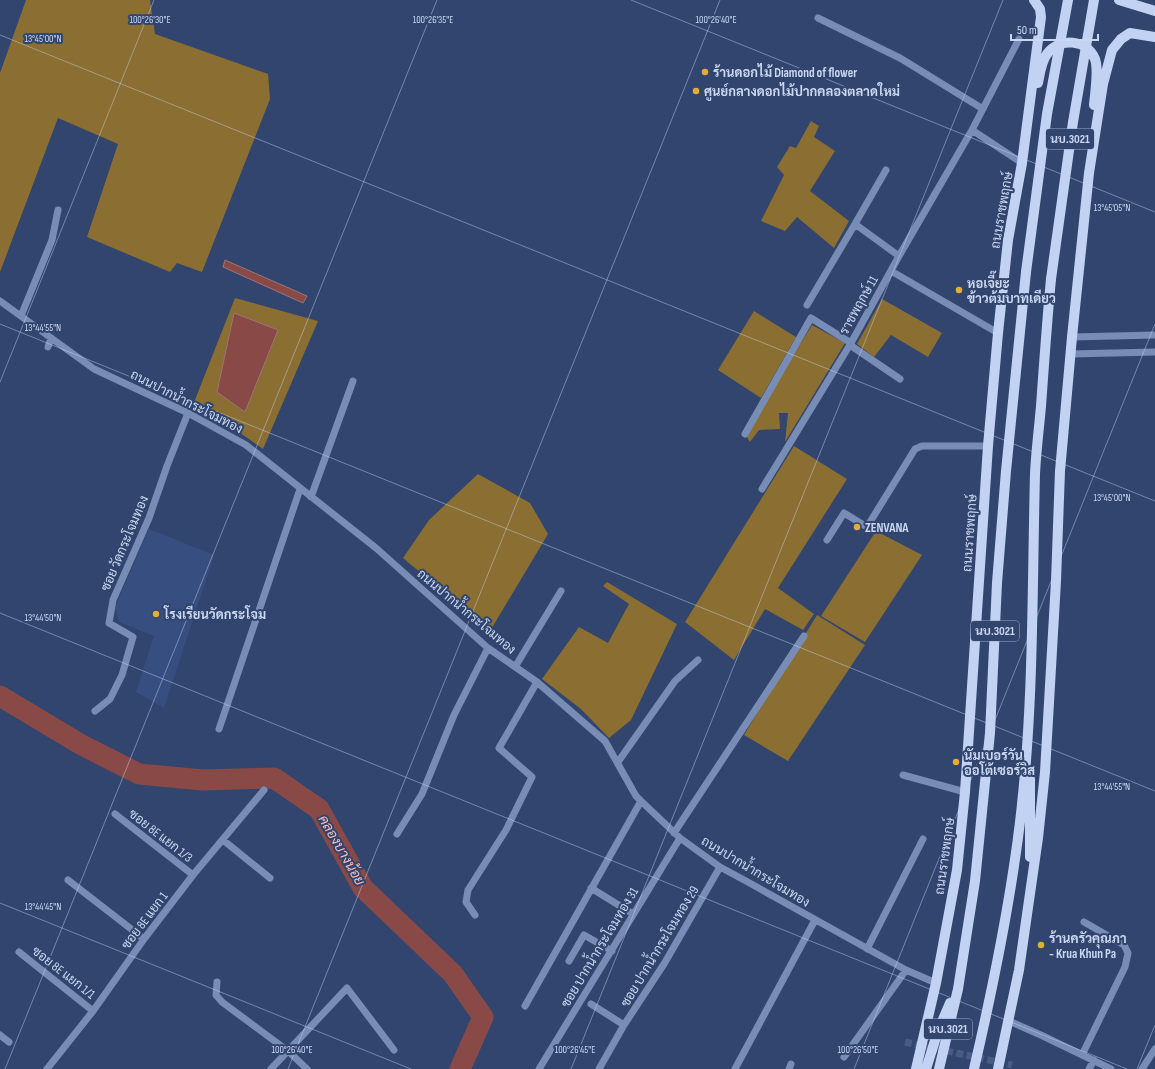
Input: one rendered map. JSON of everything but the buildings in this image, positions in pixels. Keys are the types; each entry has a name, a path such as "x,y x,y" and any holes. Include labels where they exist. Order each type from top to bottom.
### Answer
{"main road":[{"name":"ถนนราชพฤกษ์","path":"916,1069 936,983 957,870 965,792 988,446 998,333 1008,240 1022,159 1041,17 1040,9 1034,0"},
{"name":"นบ.3021","path":"939,1069 958,989 976,881 989,741 997,583 1026,272 1046,114 1068,0"},
{"name":"นบ.3021","path":"974,1069 989,1006 1007,912 1020,821 1028,733 1034,617 1035,472 1051,279 1073,122 1094,0"},
{"path":"1119,0 1155,11"},
{"name":"นบ.3021","path":"998,1069 1019,970 1038,838 1045,772 1056,581 1060,471 1089,173 1103,84 1112,50 1121,39 1130,33 1155,36"},
{"path":"1022,159 1042,62 1053,47 1062,43 1072,42 1081,44 1088,50 1094,58 1096,67 1089,173"},
{"path":"1028,733 1030,848 1029,906"},
{"path":"926,1069 946,1011 958,989"}],"street":[{"path":"818,18 900,58 983,109"},
{"name":"ราชพฤกษ์ 11","path":"762,488 850,344 972,130 1019,39"},
{"path":"972,130 1022,159"},
{"path":"807,305 886,170"},
{"path":"21,316 52,240 58,210"},
{"path":"855,224 899,256"},
{"path":"891,271 998,333"},
{"name":"ถนนปากน้ำกระโจมทอง","path":"0,301 94,369 188,413 246,445 376,548 488,648 537,682 605,741 636,796 677,836 720,867 906,970 936,983"},
{"path":"745,434 811,318 900,379"},
{"path":"1072,337 1155,334"},
{"path":"48,347 51,338"},
{"path":"1071,354 1155,352"},
{"path":"311,497 353,381"},
{"name":"ซอย วัดกระโจมทอง","path":"95,710 110,699 122,675 133,637 109,623 113,600 149,518 167,466 188,413"},
{"path":"828,540 844,513 867,527 915,449 922,446 988,446"},
{"path":"219,729 300,489"},
{"path":"515,667 561,591"},
{"name":"ซอย ปากน้ำกระโจมทอง 31","path":"539,1069 612,951 677,836 804,636"},
{"path":"397,834 422,794 454,715 488,648"},
{"path":"618,762 675,681 698,660"},
{"path":"475,915 466,902 468,890 506,830 532,777 499,748 537,682"},
{"path":"903,775 965,792"},
{"name":"ซอย 8E แยก 1","path":"47,1069 93,1011 144,939 193,875 264,790"},
{"path":"525,1006 641,801"},
{"name":"ซอย 8E แยก 1/3","path":"115,814 193,875"},
{"path":"867,949 923,839"},
{"path":"223,840 270,878"},
{"name":"ซอย ปากน้ำกระโจมทอง 29","path":"591,1004 624,1025 664,964 720,867"},
{"path":"68,880 144,939"},
{"path":"591,888 633,914"},
{"path":"735,1069 815,920"},
{"path":"1082,1055 1125,967 1128,954 1124,945 1084,922"},
{"path":"569,961 584,935 612,951"},
{"name":"ซอย 8E แยก 1/1","path":"19,952 93,1011"},
{"path":"844,1057 906,970"},
{"path":"217,982 216,995 222,1002 288,1051 307,1069"},
{"path":"271,1069 347,988 394,1050"},
{"path":"1009,1022 1043,1036 1111,1069"},
{"path":"599,1069 624,1025"},
{"path":"0,1035 9,1042"},
{"path":"1142,1069 1155,1049"},
{"path":"1089,1069 1094,1060"}],"shaded area":[{"path":"26,0 150,0 155,34 268,74 270,99 202,272 177,263 170,272 87,237 118,144 58,118 0,272 0,73"},
{"path":"811,121 819,126 814,137 835,151 810,191 849,221 834,248 797,217 785,231 761,221 784,175 777,167 790,146 796,148"},
{"path":"225,260 307,296 303,303 223,267"},
{"path":"235,298 318,321 263,449 233,428 193,405"},
{"path":"882,299 942,333 928,357 891,335 874,357 857,344"},
{"path":"754,311 796,337 761,398 718,370"},
{"path":"234,313 278,330 245,412 217,392"},
{"path":"812,325 845,343 785,442 788,413 779,413 780,429 759,430 750,442 745,434"},
{"path":"794,446 847,479 778,588 814,614 803,630 765,609 734,660 685,622"},
{"path":"478,474 530,503 548,534 490,631 403,558 429,520"},
{"name":"โรงเรียนวัดกระโจม","path":"149,529 214,555 164,708 136,692 154,636 119,622 115,607"},
{"path":"876,531 922,555 865,642 821,616"},
{"path":"607,582 677,624 631,720 609,738 581,709 542,679 579,627 608,643 629,604 603,586"},
{"path":"817,615 865,645 788,761 744,735"}],"waterway":[{"name":"คลองบางน้อย","path":"0,696 80,744 139,774 203,780 274,778 319,809 363,888 453,974 483,1017 460,1069"}],"tunnel":[{"path":"905,1042 1012,1065"}],"place":[{"name":"ร้านดอกไม้ Diamond of flower","path":"705,72"},
{"name":"ศูนย์กลางดอกไม้ปากคลองตลาดใหม่","path":"696,91"},
{"name":"หอเจี๊ยะ ข้าวต้มบาทเดียว","path":"959,290"},
{"name":"ZENVANA","path":"857,527"},
{"name":"โรงเรียนวัดกระโจม","path":"156,614"},
{"name":"นัมเบอร์วัน ออโต้เซอร์วิส","path":"956,762"},
{"name":"ร้านครัวคุณภา - Krua Khun Pa","path":"1041,945"}]}
